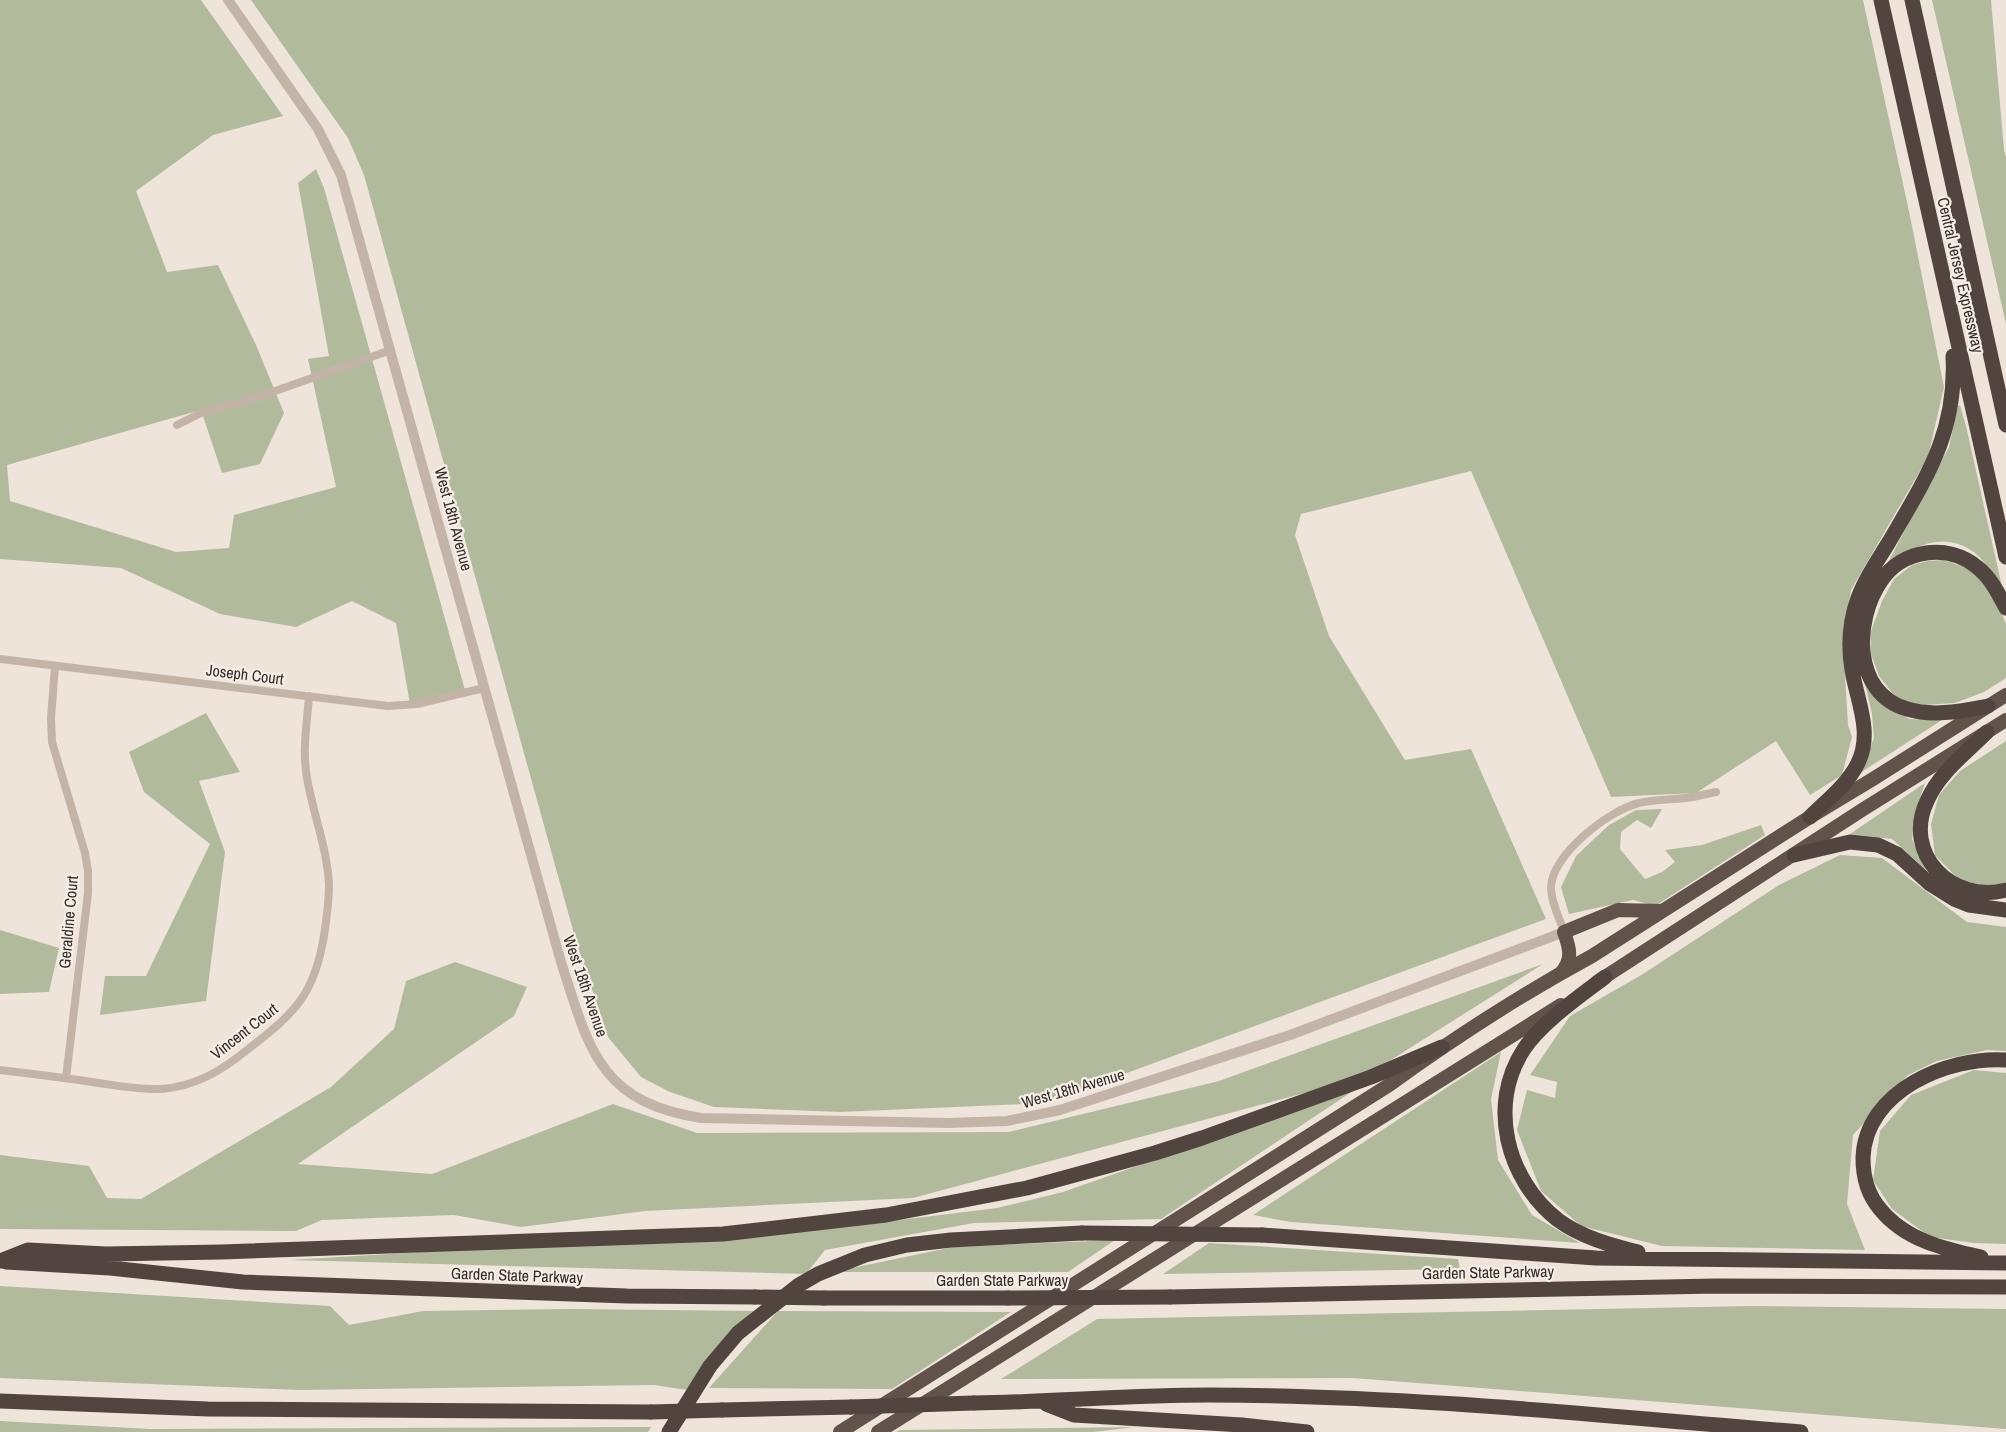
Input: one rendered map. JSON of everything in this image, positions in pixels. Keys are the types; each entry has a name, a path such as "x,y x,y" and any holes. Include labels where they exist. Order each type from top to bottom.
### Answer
{"highway":[{"name":"Central Jersey Expressway","path":"1881,0 2006,557"},
{"name":"Central Jersey Expressway","path":"1912,0 2006,425"},
{"path":"1810,817 1843,785 1857,765 1863,750 1865,729 1850,657 1854,612 1866,579 1922,485 1943,440 1953,393 1951,314"},
{"path":"1985,327 2006,380"},
{"path":"1996,701 1937,713 1905,708 1890,701 1874,684 1865,666 1863,648 1865,620 1874,592 1888,572 1906,559 1926,553 1950,554 1976,566 1995,586 2006,608"},
{"path":"840,1432 1369,1097 1442,1047 1559,974 1592,957 1996,701"},
{"path":"879,1432 1605,977 2006,720"},
{"path":"1987,732 1933,789 1924,807 1921,839 1926,854 1936,871 1953,885 1979,893 2006,890"},
{"path":"1794,855 1850,842 1878,845 1897,854 1930,884 1954,900 2006,910"},
{"path":"1559,974 1570,960 1571,955 1564,932 1618,910 1663,911"},
{"path":"1605,977 1556,1016 1524,1047 1514,1069 1505,1104 1507,1139 1518,1172 1529,1191 1559,1220 1578,1232 1607,1244 1661,1258"},
{"path":"0,1261 28,1250 106,1254 210,1252 723,1234 886,1215 1027,1188 1155,1153 1212,1135 1371,1077 1442,1047"},
{"path":"2005,1263 1937,1247 1898,1226 1879,1209 1873,1200 1863,1166 1865,1143 1874,1122 1882,1110 1902,1090 1945,1068 1977,1061 2006,1060"},
{"path":"669,1432 710,1366 726,1345 760,1314 818,1274 865,1255 907,1245 951,1240 1082,1233 1262,1236 1596,1258 2005,1263"},
{"name":"Garden State Parkway","path":"0,1261 110,1268 243,1282 627,1296 1008,1298 1716,1286 2006,1287"},
{"path":"0,1401 208,1409 651,1412 1040,1402 1153,1396 1290,1397 1480,1407 1801,1432"},
{"path":"1040,1402 1074,1415 1242,1425 1307,1432"}],"street":[{"name":"West 18th Avenue","path":"228,0 301,103 331,153 350,204 559,955 587,1039 603,1067 621,1086 651,1106 676,1114 701,1118 987,1123 1033,1117 1290,1035 1564,932"},
{"path":"177,425 203,412 247,401 391,350"},
{"name":"Joseph Court","path":"0,659 402,706 484,688"},
{"name":"Geraldine Court","path":"55,666 51,718 52,742 88,871 88,893 66,1078"},
{"name":"Vincent Court","path":"0,1070 150,1088 184,1085 206,1078 229,1065 285,1020 304,996 321,958 328,897 326,864 306,777 304,756 309,696"},
{"path":"1564,932 1551,888 1555,868 1572,848 1620,809 1649,801 1685,798 1716,792"}],"green space":[{"path":"0,0 201,0 283,116 213,135 136,191 167,272 218,265 256,345 284,413 260,464 222,473 201,410 7,465 10,501 176,552 229,548 234,515 336,487 308,359 329,356 298,183 316,169 324,188 465,690 410,704 396,623 352,601 296,627 220,614 121,568 0,559"},
{"path":"251,0 1863,0 1944,387 1928,457 1851,590 1843,642 1848,725 1852,737 1842,775 1810,795 1776,741 1696,793 1611,797 1471,471 1301,514 1295,535 1329,636 1405,760 1471,749 1546,919 1045,1103 840,1112 714,1107 670,1092 641,1077 608,1037 576,941 364,175 348,138"},
{"path":"1932,0 1991,0 2006,157 2006,324"},
{"path":"1960,405 2003,591 1975,553 1951,542 1929,543 1918,547 1886,566 1949,447"},
{"path":"1944,560 1973,570 1990,585 2006,624 2006,678 1984,692 1955,703 1925,705 1908,703 1894,695 1879,676 1871,654 1871,631 1882,601 1894,579 1912,565"},
{"path":"1863,675 1886,705 1909,719 1942,720 1860,773 1874,738 1872,714"},
{"path":"206,713 240,772 199,781 225,852 206,1001 100,1015 105,976 146,976 210,844 144,792 129,752"},
{"path":"2006,741 2006,882 1990,887 1959,880 1935,855 1931,824 1939,795 1960,771"},
{"path":"1925,783 1916,810 1912,839 1925,869 1892,839 1850,834"},
{"path":"1662,809 1651,828 1637,820 1621,832 1620,849 1645,879 1662,872 1675,862 1665,850 1702,845 1761,825 1765,835 1655,906 1633,900 1569,914 1561,887 1576,856 1609,825 1636,810"},
{"path":"1840,855 1882,858 1967,922 2006,927 2006,1051 1987,1050 1937,1061 1908,1075 1853,1135 1847,1204 1865,1250 1662,1246 1581,1226 1541,1191 1517,1130 1527,1090 1555,1098 1557,1082 1530,1075 1570,1016 1643,974 1779,885"},
{"path":"0,930 59,948 49,992 0,994"},
{"path":"455,962 527,987 514,1016 298,1164 432,1174 613,1104 697,1133 1009,1132 1219,1081 1543,964 1364,1077 913,1198 645,1211 521,1227 454,1215 322,1220 296,1231 0,1229 0,1155 89,1166 107,1198 141,1199 331,1087 394,1029 406,981"},
{"path":"1501,1052 1491,1099 1498,1160 1532,1215 1580,1243 1291,1222 1253,1215"},
{"path":"1974,1070 2006,1073 2006,1244 1974,1243 1930,1237 1892,1209 1873,1180 1880,1131 1911,1095"},
{"path":"1356,1089 1161,1219 974,1223 825,1250 806,1274 289,1260 851,1226 997,1208 1063,1192"},
{"path":"1115,1240 1068,1272 833,1272 953,1247"},
{"path":"1209,1243 1458,1259 1460,1269 1163,1274"},
{"path":"0,1286 330,1306 349,1325 423,1311 571,1309 754,1311 704,1362 687,1390 654,1385 301,1390 0,1378"},
{"path":"1749,1306 2006,1309 2006,1429 1353,1378 1001,1379 1097,1319"},
{"path":"778,1311 1011,1312 892,1389 709,1388"},
{"path":"0,1421 151,1429 651,1427 648,1432 0,1432"},
{"path":"1135,1427 1093,1432 896,1432 900,1430"}]}
